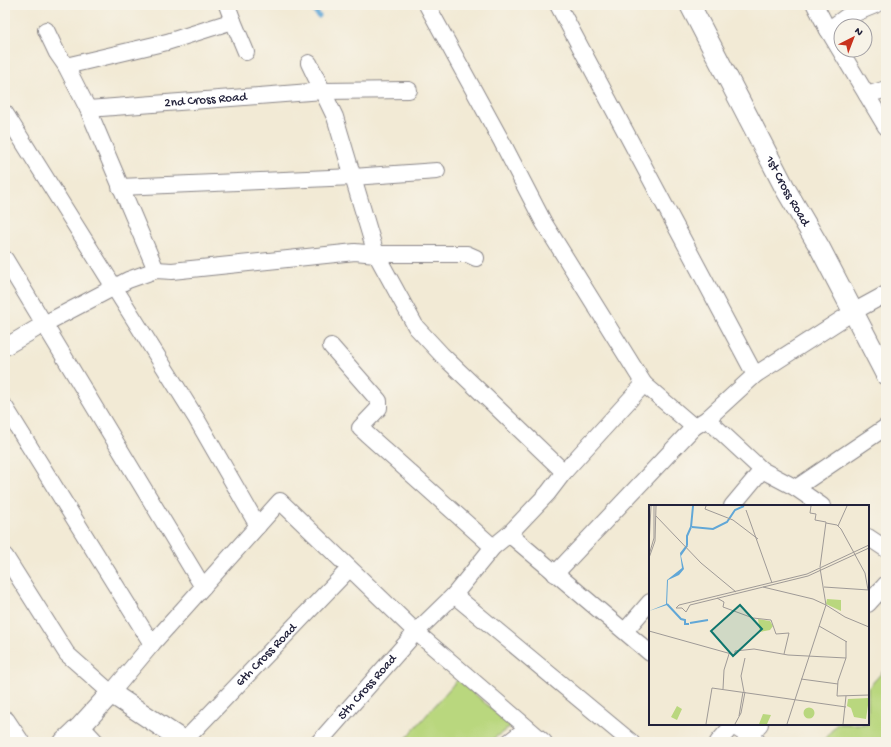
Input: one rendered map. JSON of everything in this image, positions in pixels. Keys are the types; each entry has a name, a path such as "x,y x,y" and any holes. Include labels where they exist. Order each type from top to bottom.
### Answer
{"street":[{"path":"226,5 246,52"},
{"path":"427,5 502,142 544,223 644,384 700,423 762,470 796,488 821,505"},
{"path":"558,5 755,375"},
{"name":"1st Cross Road","path":"690,5 786,190 820,248 886,375"},
{"path":"815,5 828,30 886,127"},
{"path":"828,30 846,17 875,5"},
{"path":"66,66 168,42 233,21"},
{"path":"46,30 88,109 156,270"},
{"path":"310,63 336,117 376,254 416,327 442,355 564,472"},
{"path":"867,95 886,89"},
{"name":"2nd Cross Road","path":"88,109 323,91 409,90"},
{"path":"5,113 196,418 258,526"},
{"path":"120,187 353,177 437,171"},
{"path":"5,346 114,287 128,280 156,270 172,271 355,252 376,254 467,254 476,258"},
{"path":"5,260 203,587"},
{"path":"555,574 700,423 755,375 853,312 886,294"},
{"path":"331,346 379,401 378,408 360,428 493,547"},
{"name":"5th Cross Road","path":"319,742 416,632 454,595 493,547 509,534 548,493 564,472 644,384"},
{"path":"5,407 152,644"},
{"path":"796,488 886,427"},
{"path":"733,505 762,470"},
{"path":"64,742 111,693 152,644 280,501 416,632 544,742"},
{"path":"509,534 649,652"},
{"path":"869,538 886,549"},
{"path":"5,556 67,654 111,693 184,742"},
{"name":"6th Cross Road","path":"184,742 349,568"},
{"path":"869,603 886,584"},
{"path":"454,595 632,742"},
{"path":"625,631 649,603"},
{"path":"5,721 19,742"},
{"path":"718,742 731,725 754,739 760,725"},
{"path":"81,726 96,742"},
{"path":"509,742 527,728"}],"green space":[{"path":"886,668 886,742 822,742 836,725 869,725 869,687"},
{"path":"458,679 511,726 489,742 403,742"}],"waterway":[{"path":"309,5 319,16"}]}
